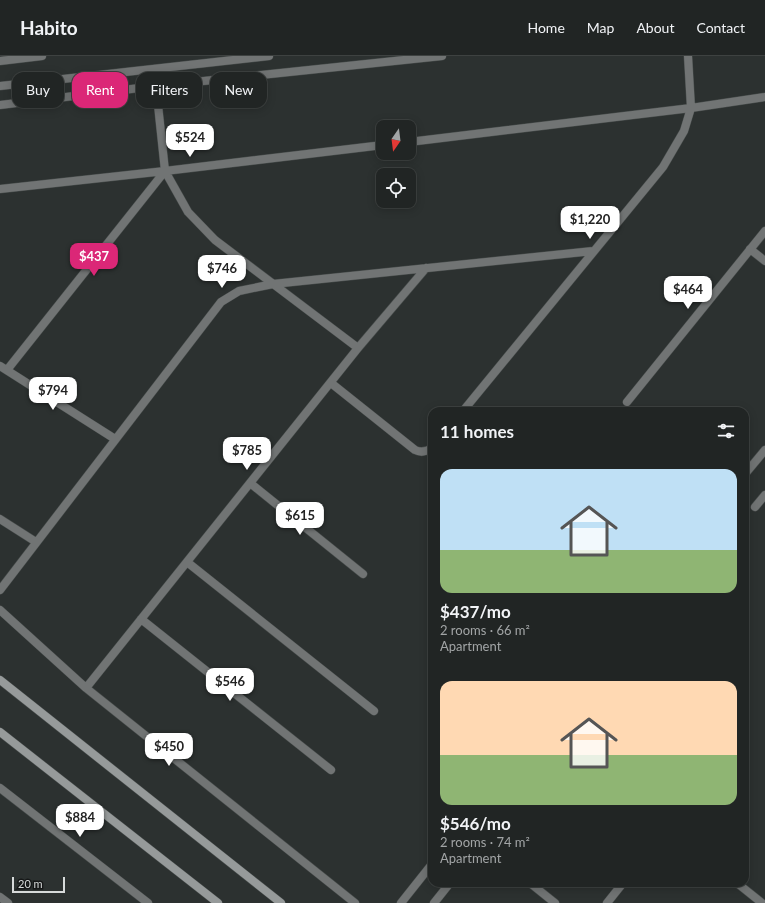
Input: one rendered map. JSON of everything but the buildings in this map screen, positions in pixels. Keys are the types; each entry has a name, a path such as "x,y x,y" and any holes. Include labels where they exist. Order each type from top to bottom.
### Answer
{"main road":[{"path":"0,680 281,903"},
{"path":"0,732 218,903"}],"street":[{"path":"0,61 42,56"},
{"path":"0,86 269,56"},
{"path":"202,81 442,56"},
{"path":"466,407 663,167 684,131 691,108 688,56"},
{"path":"0,105 136,88"},
{"path":"416,141 691,108 765,97"},
{"path":"158,108 165,171 188,212 215,240 358,348"},
{"path":"0,189 376,146"},
{"path":"115,439 4,368 165,171"},
{"path":"627,402 765,231"},
{"path":"750,249 765,261"},
{"path":"0,590 220,302 239,290 273,284 593,252"},
{"path":"86,688 358,348 426,268"},
{"path":"331,383 415,450 420,452 428,450"},
{"path":"749,469 765,450"},
{"path":"250,483 363,574"},
{"path":"755,507 765,495"},
{"path":"0,520 36,542"},
{"path":"187,562 374,711"},
{"path":"0,610 86,688 356,903"},
{"path":"141,619 331,770"},
{"path":"0,788 148,903"},
{"path":"401,903 428,869"},
{"path":"434,903 447,887"},
{"path":"535,887 555,903"},
{"path":"608,903 620,887"},
{"path":"742,887 762,903"},
{"path":"0,897 8,903"}]}
